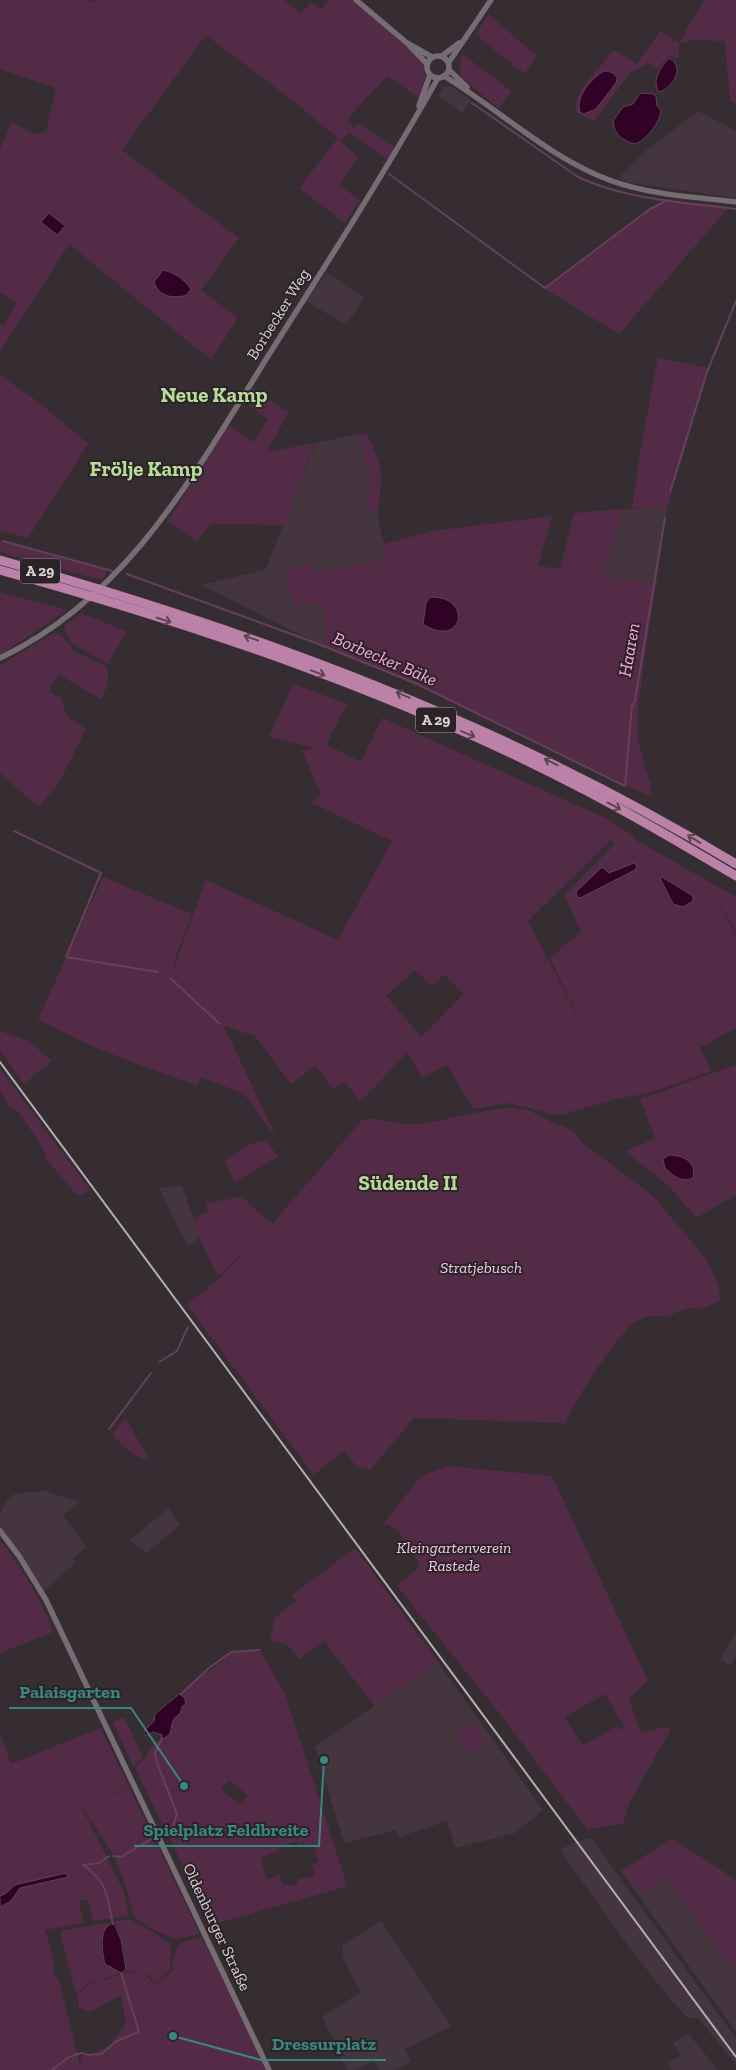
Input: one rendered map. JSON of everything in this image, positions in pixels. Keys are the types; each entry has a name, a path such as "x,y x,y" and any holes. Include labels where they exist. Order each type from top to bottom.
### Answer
{"highway":[{"name":"A 29","path":"0,560 81,583 281,649 432,708 583,778 684,832 736,864"},
{"name":"A 29","path":"0,570 118,605 319,674 470,735 586,790 736,876"}],"street":[{"path":"356,0 407,42 427,64 430,75 441,77 473,94 551,150 590,172 638,189 736,202"},
{"path":"448,62 491,0"},
{"path":"407,42 432,57 442,56 463,40"},
{"path":"442,56 448,62 449,70 473,94"},
{"path":"427,64 432,57"},
{"path":"441,77 449,70"},
{"name":"Borbecker Weg","path":"414,120 430,75"},
{"name":"Borbecker Weg","path":"0,658 56,625 84,603 124,566 163,519 345,235 441,77"},
{"name":"Oldenburger Straße","path":"0,1531 20,1556 46,1600 269,2070"}],"shaded area":[{"path":"669,58 675,62 677,68 676,77 667,88 659,92 656,83 657,78 660,70"},
{"path":"604,71 615,75 617,78 616,83 596,109 584,114 580,112 579,106 582,94 594,78"},
{"path":"450,86 471,100 462,113 438,95 443,87"},
{"path":"640,93 654,94 657,106 661,110 652,130 640,142 635,144 626,141 617,133 613,121 623,107 633,104"},
{"path":"698,111 736,131 736,198 632,183 619,178 648,149"},
{"path":"49,213 65,226 57,235 41,222"},
{"path":"163,270 175,274 185,282 191,289 187,295 172,297 159,291 154,282"},
{"path":"327,272 364,298 346,325 306,301"},
{"path":"358,434 371,477 366,508 378,509 379,526 384,544 384,560 312,573 309,563 327,626 321,645 201,585 265,570 316,443"},
{"path":"667,508 656,583 604,576 622,509"},
{"path":"430,597 444,599 453,604 458,612 458,620 454,627 447,631 437,630 423,624 426,603"},
{"path":"634,863 637,866 635,870 580,898 577,897 576,892 602,867 609,873"},
{"path":"662,877 693,896 693,901 683,907 673,904 660,878"},
{"path":"669,1155 679,1156 688,1160 693,1168 693,1178 681,1179 665,1168 663,1159"},
{"path":"182,1185 200,1237 188,1247 159,1188"},
{"path":"45,1491 80,1502 63,1515 86,1547 73,1559 75,1563 42,1593 0,1531 0,1515 6,1502 13,1495"},
{"path":"168,1508 180,1525 147,1553 130,1540"},
{"path":"736,1633 736,1657 730,1666 720,1659"},
{"path":"438,1662 543,1810 515,1833 455,1848 447,1821 399,1837 395,1830 344,1843 315,1747"},
{"path":"179,1694 184,1697 186,1703 182,1707 180,1714 173,1720 170,1734 163,1739 162,1735 153,1732 145,1736 144,1731 154,1721 155,1714"},
{"path":"591,1838 736,2038 736,2064 698,2018 688,2018 670,1999 628,1946 560,1850 573,1843"},
{"path":"672,1838 736,1880 736,2032 621,1871"},
{"path":"66,1873 68,1877 20,1888 11,1901 0,1907 0,1896 15,1885"},
{"path":"381,1921 451,2026 405,2049 411,2062 394,2070 379,2070 374,2061 354,2070 348,2070 322,2017 361,1992 344,1961 342,1945"},
{"path":"114,1923 121,1940 126,1969 121,1973 105,1964 103,1953 103,1934 109,1925"},
{"path":"689,2034 718,2070 672,2070 668,2062 681,2055 673,2043"}],"green space":[{"path":"0,0 86,0 93,2 95,0 284,0 301,13 311,2 321,9 329,0 352,0 407,46 422,63 426,79 420,99 388,76 347,121 354,128 358,123 395,148 387,160 349,132 341,141 358,158 339,185 360,200 345,223 299,188 338,138 287,96 206,35 122,150 239,238 201,290 238,318 211,360 69,244 0,352 0,324 3,326 17,302 0,293 0,149 12,122 34,134 46,131 56,88 0,69","holes":["163,270 175,274 188,285 191,289 187,295 158,275"]},
{"path":"704,0 736,0 736,103 730,100 725,41 691,40 679,44 679,58 669,55 657,69 648,63 630,73 594,121 576,112 576,105 583,88 614,50 637,64 660,31 679,43"},
{"path":"489,15 537,56 524,74 475,34"},
{"path":"462,54 511,91 498,109 461,76 460,64"},
{"path":"668,200 728,208 619,334 545,289 651,210"},
{"path":"658,358 709,368 667,508 632,508 641,448"},
{"path":"0,375 41,404 88,444 28,538 0,531"},
{"path":"252,387 288,413 267,452 315,443 284,525 211,524 196,541 168,521 228,425 254,442 268,419 245,402"},
{"path":"358,434 367,434 379,463 381,487 378,509 365,509 371,477"},
{"path":"622,509 604,576 656,583 638,705 637,735 651,784 651,797 417,684 321,645 327,626 320,602 294,606 283,571 309,563 312,573 384,560 384,544 432,531 552,516 538,566 560,569 574,513","holes":["430,597 454,604 457,612 454,627 423,624 426,603"]},
{"path":"0,541 106,570 105,577 101,580 0,552"},
{"path":"0,592 67,610 0,655"},
{"path":"81,613 127,632 107,664 73,644 64,630 65,625"},
{"path":"54,633 59,633 76,652 106,666 108,678 101,699 58,674 49,691 61,698 66,716 86,729 59,782 39,807 0,773 0,665"},
{"path":"293,684 347,704 326,745 361,762 382,718 603,817 632,835 634,839 736,897 736,932 708,883 736,935 736,1028 701,1047 698,1043 711,1071 646,1094 619,1098 560,1115 508,1103 473,1109 447,1065 422,1078 407,1052 361,1102 344,1081 334,1089 315,1066 291,1084 255,1036 224,1026 277,1139 244,1094 201,1077 197,1085 156,1071 116,1056 38,1019 103,877 192,914 175,958 173,970 206,880 338,940 392,841 312,803 321,794 302,751 314,748 269,737","holes":["608,829 614,845 564,895 581,931 550,959 592,1045 528,921 611,839","415,970 433,986 443,974 464,993 421,1037 386,996"]},
{"path":"0,1031 29,1041 52,1061 24,1084 0,1050"},
{"path":"736,1065 736,1195 696,1218 664,1182 625,1152 655,1138 640,1099"},
{"path":"0,1069 90,1190 81,1195 76,1194 45,1158 44,1150 21,1115 10,1107 0,1091"},
{"name":"Stratjebusch","path":"513,1108 531,1111 544,1119 572,1130 584,1144 652,1195 707,1260 718,1285 721,1301 700,1309 688,1308 667,1316 647,1316 631,1324 606,1355 581,1393 565,1423 414,1418 370,1470 357,1467 344,1450 314,1475 187,1305 220,1278 251,1245 218,1277 200,1239 194,1218 209,1211 206,1203 242,1197 272,1224 362,1120 376,1119 403,1124 416,1124 489,1110"},
{"path":"266,1140 278,1157 234,1182 225,1160 248,1145"},
{"path":"125,1418 149,1458 146,1461 134,1455 112,1435"},
{"name":"Kleingartenverein Rastede","path":"448,1466 552,1476 648,1681 629,1699 641,1733 664,1727 671,1729 629,1803 623,1824 587,1829 504,1719 397,1586 420,1566 402,1536 384,1523 421,1476","holes":["605,1694 624,1727 619,1730 617,1726 583,1746 564,1717"]},
{"path":"0,1540 30,1584 53,1632 0,1653"},
{"path":"355,1548 438,1662 375,1706 324,1641 299,1659 288,1645 270,1640 275,1618 296,1601 292,1595"},
{"path":"231,1652 260,1652 284,1691 346,1882 345,1887 214,1924 211,1923 135,1768 144,1759 155,1742 163,1739 171,1730 172,1722 182,1710 184,1697 181,1694 197,1678 210,1671","holes":["229,1780 248,1796 240,1805 221,1789","297,1841 298,1845 304,1843 306,1848 314,1845 319,1862 312,1864 315,1875 297,1880 298,1884 291,1886 283,1885 280,1875 267,1879 260,1857 279,1851 278,1847"]},
{"path":"124,1717 143,1757 133,1766 113,1723"},
{"path":"473,1721 486,1745 469,1754 456,1730"},
{"path":"100,1728 129,1786 82,1808 123,1890 129,1916 93,1921 88,1899 79,1901 83,1923 45,1930 55,1966 52,1968 55,1977 58,1977 80,2065 82,2064 80,2056 96,2052 107,2046 117,2037 126,2023 121,1995 90,2012 79,2008 77,1995 91,1982 131,1972 146,1976 155,1984 172,1971 174,1956 180,1943 201,1937 266,2070 0,2070 0,1907 11,1901 20,1888 67,1877 15,1885 0,1896 0,1734 11,1764"},
{"path":"129,1787 200,1934 176,1939 154,1930 137,1919 133,1914 126,1886 113,1854 83,1808"},
{"path":"672,1839 736,1882 736,1960 729,1964 666,1878 642,1894 623,1871"},
{"path":"131,1920 171,1945 170,1970 155,1983 148,1975 127,1970 123,1945 115,1921"},
{"path":"109,1923 103,1932 102,1953 105,1964 119,1973 99,1981 91,1981 76,1994 60,1931"}],"waterway":[{"path":"472,103 578,177 597,185 656,199 736,209"},
{"path":"389,174 545,288 650,209 668,200"},
{"name":"Haaren","path":"670,492 707,372 736,301"},
{"name":"Borbecker Bäke","path":"127,574 316,643 417,684 625,786 632,706 635,700 665,518"},
{"name":"Borbecker Bäke","path":"3,541 112,571"},
{"path":"14,831 101,873 66,957 158,972"},
{"path":"170,978 220,1024"},
{"path":"159,1362 177,1351 188,1327"},
{"path":"109,1429 151,1373"},
{"path":"181,1694 209,1668 231,1652 260,1650"},
{"path":"162,1738 155,1753 157,1763 177,1814 172,1830 164,1833"},
{"path":"113,1856 121,1857 153,1838"},
{"path":"109,1856 99,1863 83,1865 102,1884 113,1924"},
{"path":"52,2070 69,2057 81,2053 90,2055 101,2054 117,2041 139,2032 121,1973"}],"railway":[{"path":"0,1062 736,2057"}],"place":[{"name":"Spielplatz Feldbreite","path":"324,1760"},
{"name":"Palaisgarten","path":"184,1786"},
{"name":"Dressurplatz","path":"173,2036"}],"district":[{"name":"Neue Kamp","path":"214,394"},
{"name":"Frölje Kamp","path":"146,468"},
{"name":"Südende II","path":"408,1182"}]}
